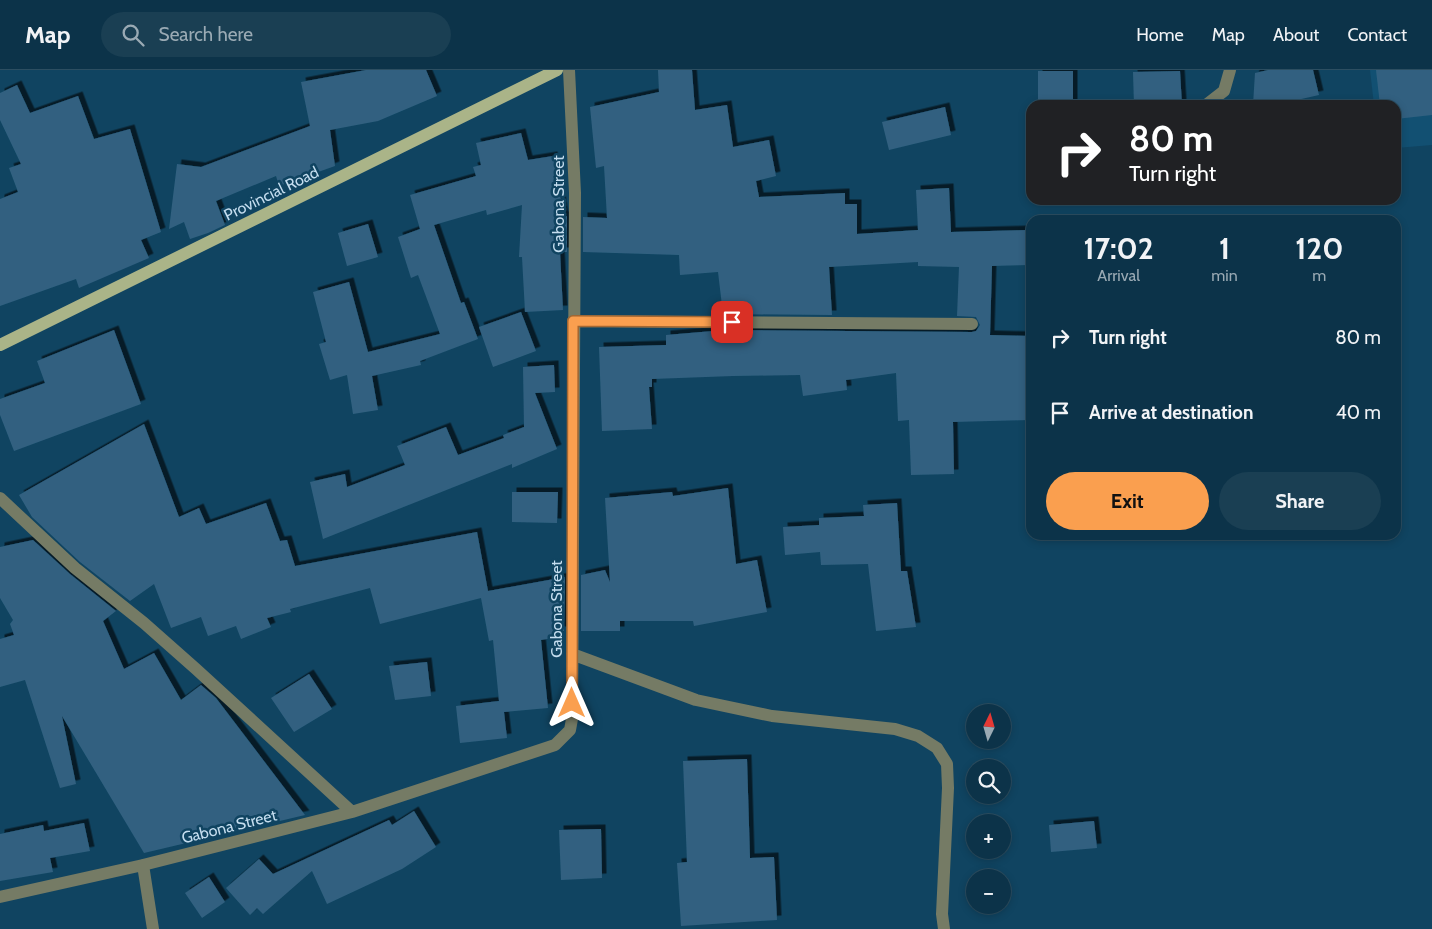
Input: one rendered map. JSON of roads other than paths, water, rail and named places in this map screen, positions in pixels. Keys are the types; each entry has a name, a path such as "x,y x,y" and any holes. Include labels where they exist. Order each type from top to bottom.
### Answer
{"main road":[{"name":"Provincial Road","path":"0,345 556,70"}],"street":[{"name":"Gabona Street","path":"0,897 143,865 352,812 555,745 570,730 572,719 575,193 569,70"},
{"path":"1212,100 1224,91 1230,70"},
{"path":"573,321 972,324"},
{"path":"0,498 75,568 144,623 196,669 352,812"},
{"path":"572,654 696,700 772,716 895,729 918,736 937,748 947,764 948,788 942,914 944,929"},
{"path":"143,865 153,929"}]}
